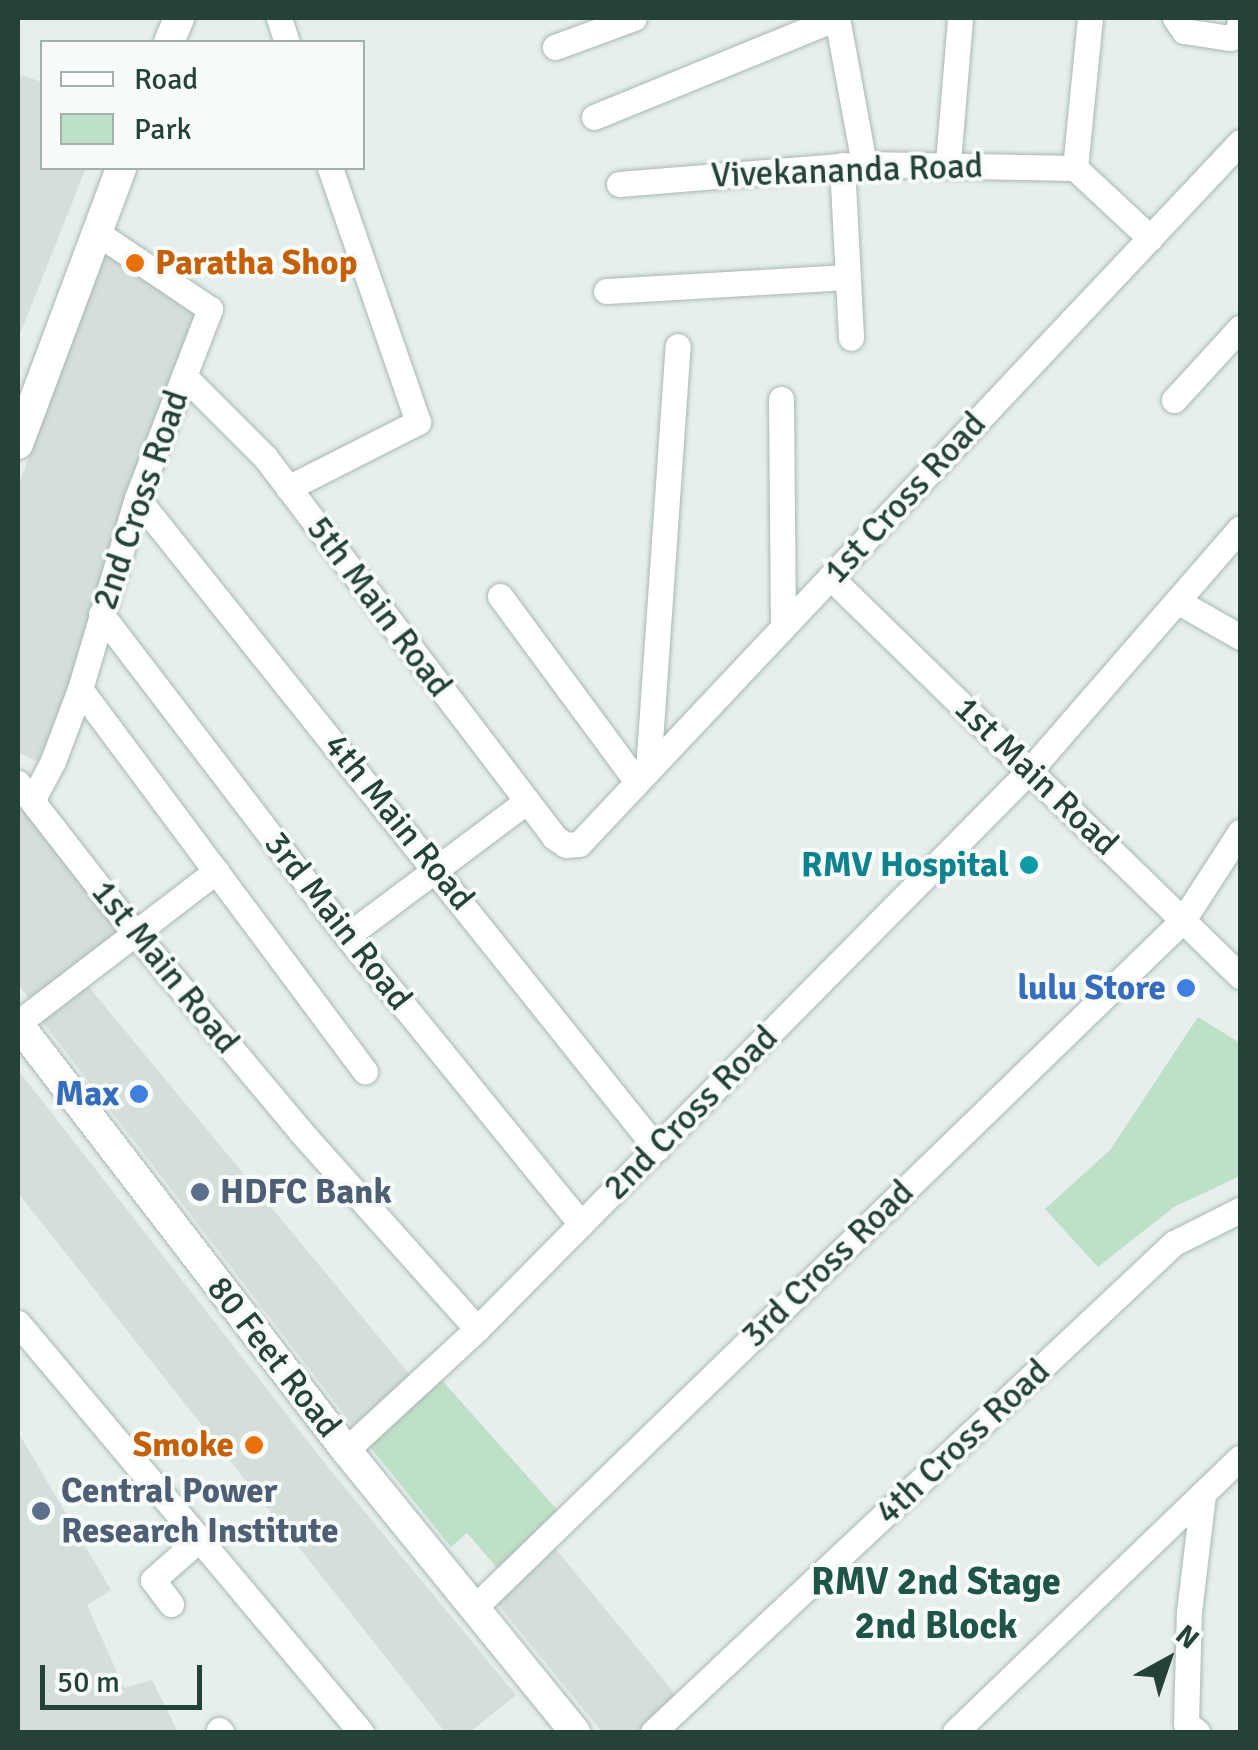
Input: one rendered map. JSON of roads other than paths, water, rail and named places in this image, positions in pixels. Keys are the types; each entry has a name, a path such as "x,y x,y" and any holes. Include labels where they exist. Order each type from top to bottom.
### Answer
{"street":[{"path":"554,48 634,18"},
{"path":"594,117 837,18 853,164 848,278 851,338"},
{"path":"948,162 960,18"},
{"path":"1090,18 1075,168 1150,238"},
{"path":"1175,18 1184,30 1230,38 1240,29 1240,18"},
{"name":"1st Cross Road","path":"566,845 579,844 1240,142"},
{"name":"Vivekananda Road","path":"619,184 853,164 948,162 1075,168"},
{"path":"18,394 99,170"},
{"path":"18,444 120,170"},
{"path":"288,488 418,422 331,170"},
{"name":"2nd Cross Road","path":"25,791 53,761 80,688 137,498 210,310 96,232"},
{"path":"606,291 848,278"},
{"path":"1174,400 1240,328"},
{"path":"643,776 678,346"},
{"name":"5th Main Road","path":"184,376 265,457 527,802 566,845"},
{"path":"781,399 783,627"},
{"name":"4th Main Road","path":"137,498 438,870 656,1149"},
{"name":"2nd Cross Road","path":"346,1450 476,1329 1030,770 1240,528"},
{"name":"1st Main Road","path":"830,577 1240,976"},
{"path":"500,596 643,776"},
{"path":"1177,601 1240,637"},
{"name":"3rd Main Road","path":"101,614 347,936 581,1224"},
{"name":"3rd Main Road","path":"80,688 366,1071"},
{"name":"1st Main Road","path":"25,791 134,932 301,1132 476,1329"},
{"path":"347,936 527,802"},
{"name":"3rd Cross Road","path":"474,1608 1183,920 1240,832"},
{"path":"18,1024 216,871"},
{"name":"80 Feet Road","path":"18,1024 346,1450 575,1732"},
{"name":"4th Cross Road","path":"653,1732 1174,1242 1240,1210"},
{"path":"18,1323 361,1732"},
{"path":"956,1732 1240,1458"},
{"path":"1197,1732 1186,1723 1189,1612 1203,1494"},
{"path":"171,1604 147,1572 197,1541"}],"place":[{"name":"Paratha Shop","path":"135,263"},
{"name":"RMV Hospital","path":"1029,865"},
{"name":"lulu Store","path":"1186,988"},
{"name":"Max","path":"139,1094"},
{"name":"HDFC Bank","path":"200,1192"},
{"name":"Smoke","path":"254,1445"},
{"name":"Central Power Research Institute","path":"41,1511"}],"district":[{"name":"RMV 2nd Stage 2nd Block","path":"936,1604"}]}
